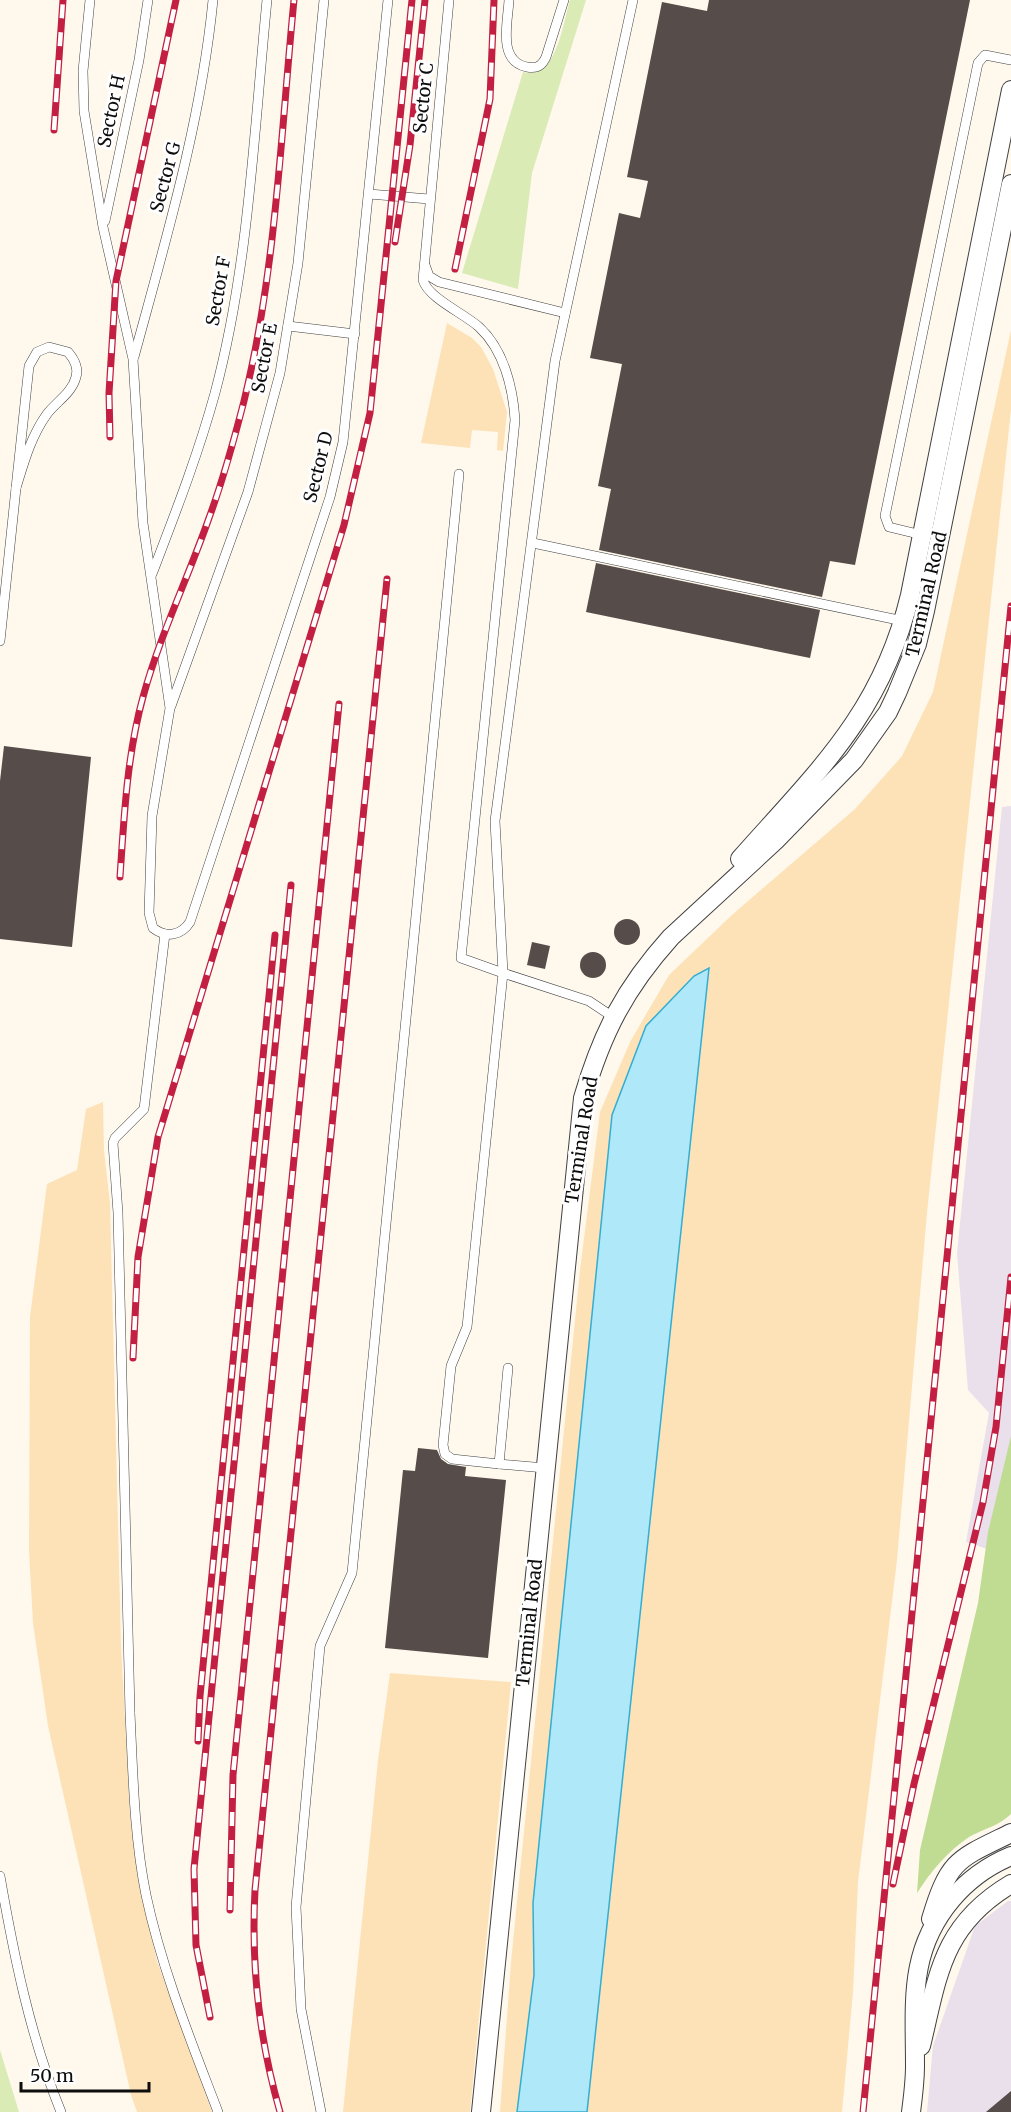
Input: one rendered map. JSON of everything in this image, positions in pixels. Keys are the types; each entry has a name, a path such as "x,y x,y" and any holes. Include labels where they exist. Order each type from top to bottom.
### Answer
{"street":[{"path":"671,937 824,764 859,720 884,674 904,621 1011,90"},
{"name":"Terminal Road","path":"481,2112 580,1119 595,1057 613,1017 648,963 671,937 835,782 874,733 901,685 917,644 925,611 1011,184"},
{"path":"911,2112 915,2069 913,1998 920,1955 940,1888 951,1870 969,1852 1011,1833"},
{"path":"920,1955 933,1925 961,1888 979,1872 1011,1856"},
{"path":"915,2069 946,1951 968,1918 982,1903 1011,1884"}],"lane":[{"path":"90,0 83,71 84,111 103,228 133,360 137,390 143,523 170,708 152,816 149,913 153,928 165,934 144,1109 115,1138 112,1149 118,1213 133,1791 146,1895 164,1964 218,2112"},
{"name":"Sector H","path":"103,228 139,60 148,0"},
{"name":"Sector G","path":"133,360 191,145 210,39 213,0"},
{"name":"Sector F","path":"151,577 193,469 216,391 244,234 267,0"},
{"name":"Sector E","path":"170,708 248,492 280,373 298,262 324,0"},
{"name":"Sector D","path":"165,934 179,933 190,922 330,497 343,442 356,334 388,0"},
{"name":"Sector C","path":"449,0 422,273 427,288 487,336 504,365 514,405 514,432 461,958 503,973"},
{"path":"509,0 507,53 515,63 532,68 540,65 546,57 564,0"},
{"path":"545,1468 452,1459 445,1454 443,1445 451,1366 467,1327 503,973 495,821 555,362 633,0"},
{"path":"922,534 889,527 885,516 978,63 985,55 1011,60"},
{"path":"369,194 429,199"},
{"path":"424,251 426,270 433,280 565,314"},
{"path":"288,326 356,334"},
{"path":"0,641 16,488 29,366 37,352 44,348 60,348 73,358 77,374 75,381 37,430 16,488"},
{"path":"321,2112 301,2009 297,1948 299,1863 320,1646 352,1573 459,474"},
{"path":"533,543 904,621"},
{"path":"503,973 589,1001 613,1017"},
{"path":"499,1464 508,1368"},
{"path":"0,1876 15,1964 38,2048 61,2112"}],"shaded area":[{"path":"1011,806 1011,1557 966,1542 989,1413 968,1390 957,1253 1002,807"},
{"path":"1011,1901 1011,2112 927,2112 933,2046 975,1926"}],"green space":[{"path":"570,0 586,0 532,173 518,289 462,273 523,72 534,72 544,68 551,59 557,48"},
{"path":"1011,1436 1011,1814 969,1837 953,1849 934,1869 917,1893 920,1850 978,1603 988,1532"},
{"path":"0,2050 19,2112 0,2112"}],"sand":[{"path":"447,323 472,338 481,347 493,369 507,412 503,451 497,450 498,432 472,430 470,448 421,443"},
{"path":"1011,330 1011,409 927,1213 897,1560 858,1882 853,1992 842,2112 500,2112 511,1962 580,1270 600,1112 630,1042 669,975 733,914 855,809 902,756 933,692"},
{"path":"103,1102 104,1151 110,1203 121,1645 130,1814 138,1879 157,1961 212,2112 137,2112 131,2095 48,1726 33,1623 29,1551 30,1317 47,1184 77,1170 86,1109"},
{"path":"390,1673 511,1682 470,2112 343,2112 378,1760"}],"water":[{"path":"709,968 587,2112 517,2112 534,1975 533,1903 612,1115 646,1026 694,976"}],"building":[{"path":"709,0 970,0 855,565 830,561 822,597 599,550 611,489 598,486 622,364 590,358 619,213 640,218 648,181 627,177 662,2 707,11"},
{"path":"596,563 820,610 810,658 586,612"},
{"path":"4,746 91,757 72,947 0,939 0,781"},
{"path":"627,919 636,923 640,932 636,941 627,945 618,941 614,932 618,923"},
{"path":"532,942 550,946 545,969 527,965"},
{"path":"593,952 602,956 606,965 602,974 593,978 584,974 580,965 584,956"},
{"path":"418,1448 437,1450 441,1459 448,1464 466,1467 465,1476 506,1480 488,1658 385,1648 403,1470 415,1471"},
{"path":"1011,2091 1011,2112 986,2112"}],"railway":[{"path":"54,130 63,0"},
{"path":"110,437 109,393 116,281 176,0"},
{"path":"120,877 130,764 143,697 219,489 255,352 276,201 294,0"},
{"path":"133,1358 138,1257 158,1137 344,525 370,413 412,0"},
{"path":"395,242 410,145 425,0"},
{"path":"455,269 490,99 494,0"},
{"path":"280,2112 267,2057 258,2002 254,1946 255,1890 387,579"},
{"path":"863,2112 1011,606"},
{"path":"230,1910 233,1775 339,704"},
{"path":"210,2017 196,1945 194,1869 291,885"},
{"path":"198,1741 200,1696 275,935"},
{"path":"893,1884 914,1784 983,1502 996,1427 1011,1277"}]}
